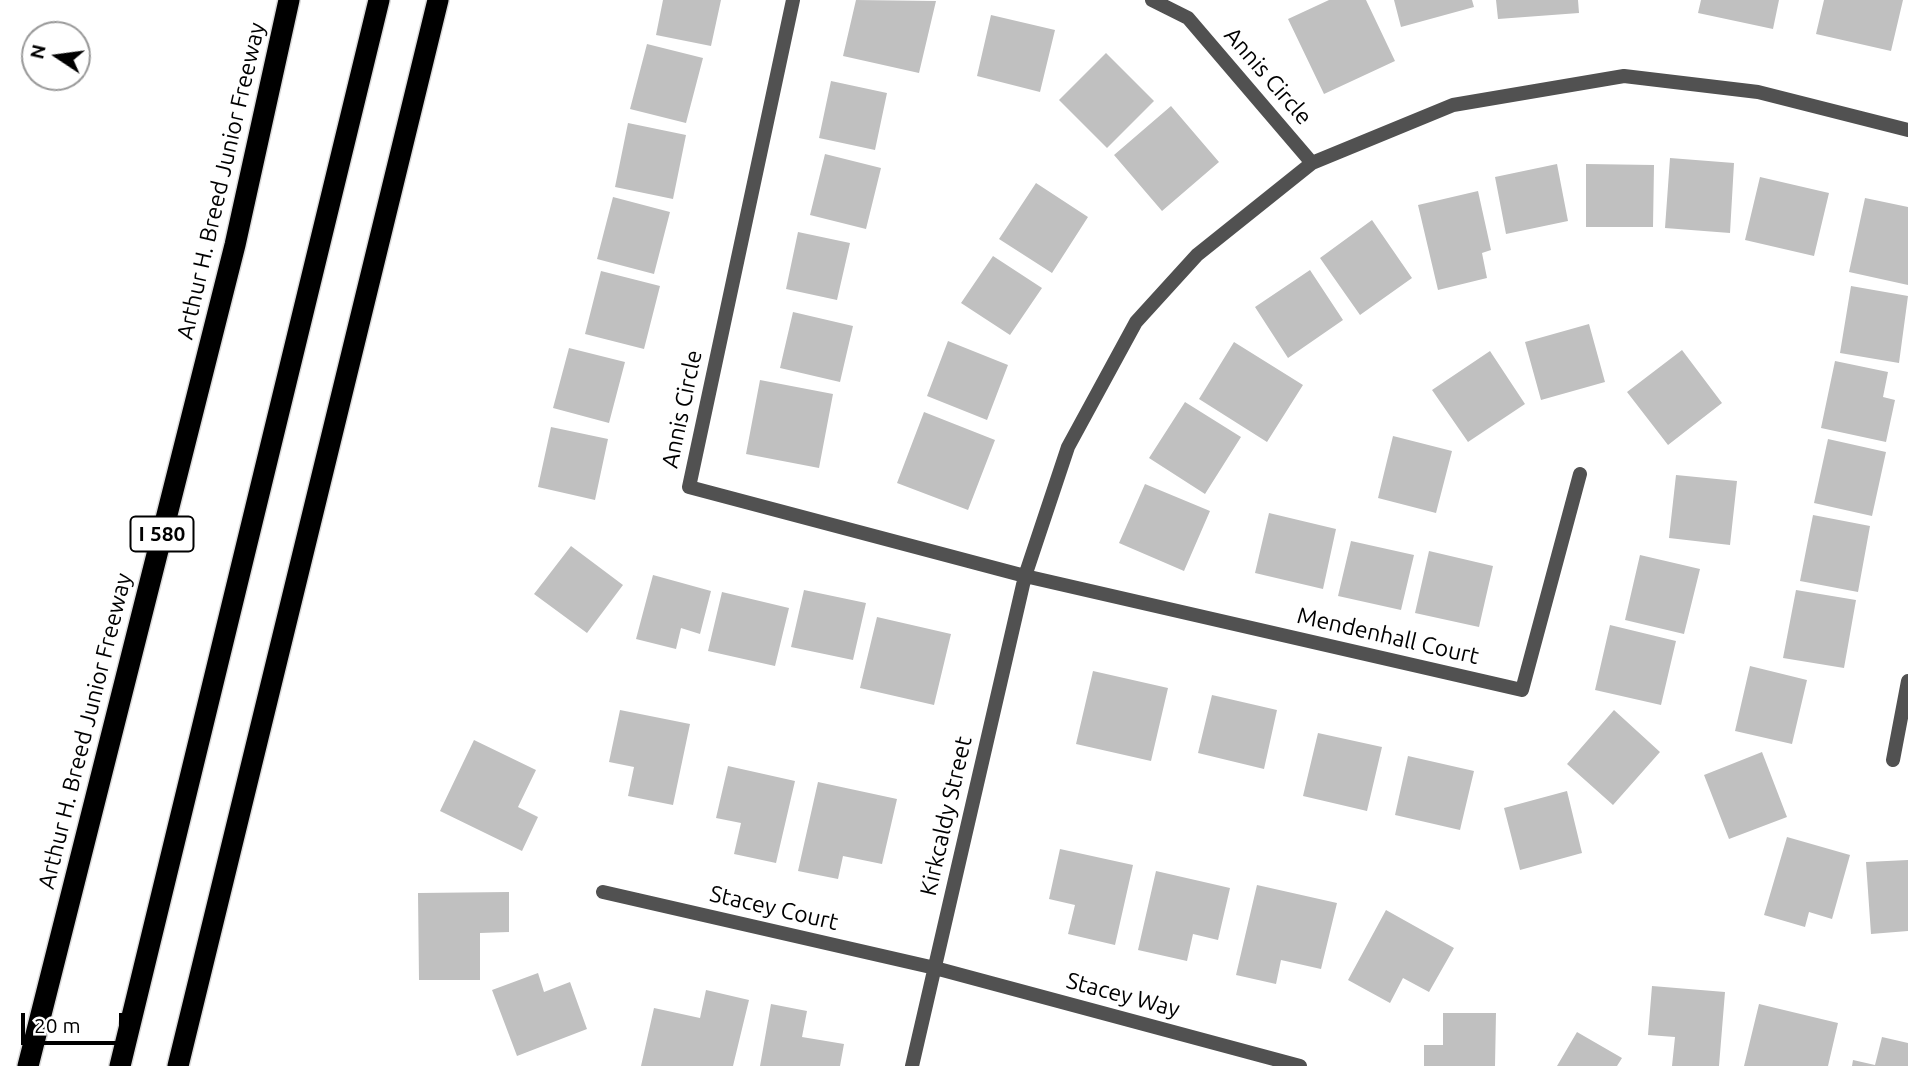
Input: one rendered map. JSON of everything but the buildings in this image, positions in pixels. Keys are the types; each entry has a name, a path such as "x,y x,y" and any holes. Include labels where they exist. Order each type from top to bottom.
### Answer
{"highway":[{"name":"Arthur H. Breed Junior Freeway","path":"28,1066 235,245 289,0"},
{"path":"120,1066 380,0"},
{"path":"178,1066 438,0"}],"street":[{"name":"Annis Circle","path":"793,0 689,487 1025,576"},
{"name":"Annis Circle","path":"1152,0 1188,18 1312,163"},
{"name":"Kirkcaldy Street","path":"912,1066 1025,576 1068,447 1136,321 1197,255 1312,163 1453,105 1624,76 1758,92 1908,130"},
{"name":"Mendenhall Court","path":"1025,576 1522,690 1580,474"},
{"path":"1893,760 1908,681"},
{"name":"Stacey Court","path":"603,892 934,968"},
{"name":"Stacey Way","path":"934,968 1300,1066"}]}
